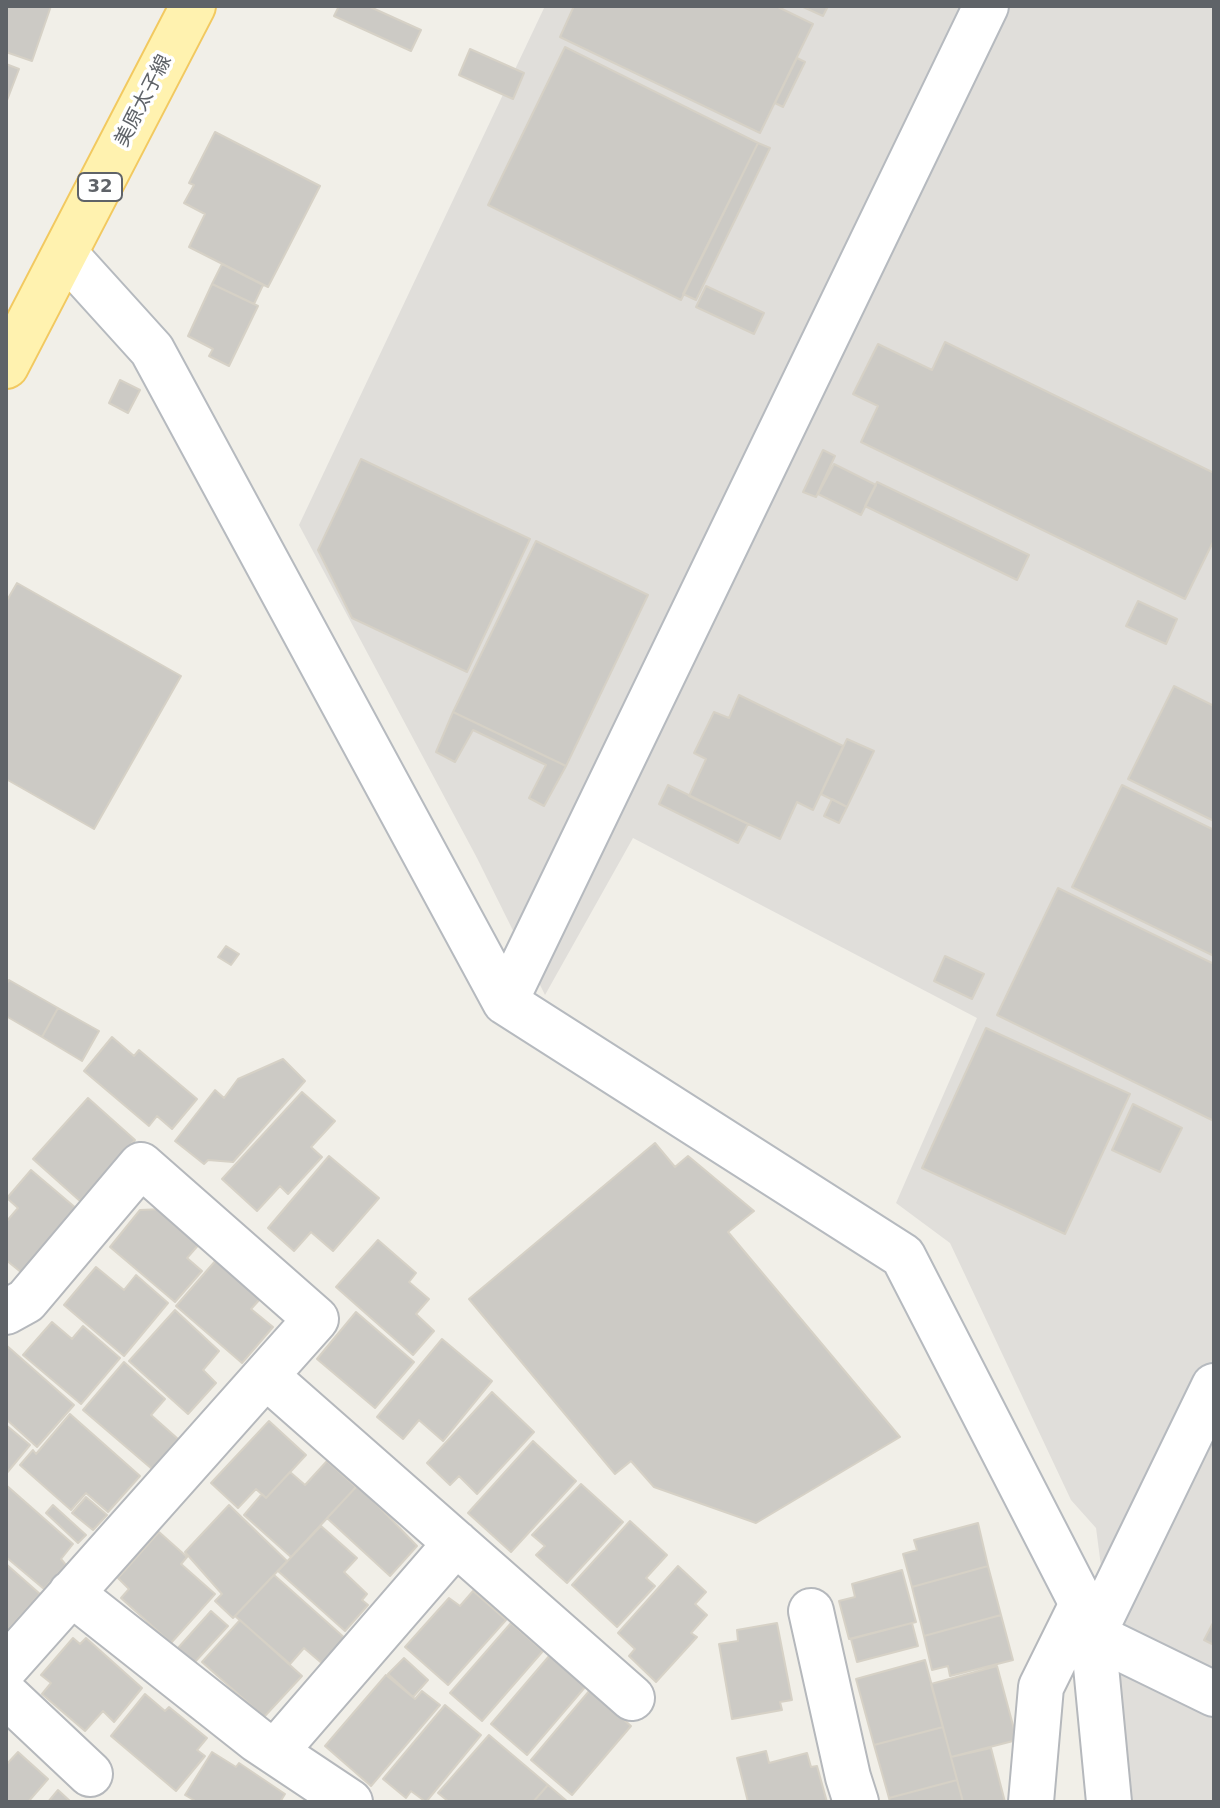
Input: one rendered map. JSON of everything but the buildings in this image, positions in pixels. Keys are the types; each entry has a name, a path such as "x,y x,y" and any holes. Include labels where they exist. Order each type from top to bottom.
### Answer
{"main road":[{"name":"美原太子線","path":"6,366 66,255 186,8"}],"street":[{"path":"505,1002 986,6"},
{"path":"66,255 152,350 505,1002 903,1256 1088,1620 1109,1802"},
{"path":"6,1312 26,1301 141,1165 316,1319 6,1667"},
{"path":"266,1376 632,1698"},
{"path":"1031,1802 1041,1687 1088,1620 1214,1386"},
{"path":"275,1752 456,1543"},
{"path":"71,1593 275,1752 350,1802"},
{"path":"811,1611 856,1802"},
{"path":"1088,1620 1214,1694"},
{"path":"6,1695 90,1774"}],"shaded area":[{"path":"545,6 1214,6 1214,1802 1132,1802 1096,1528 1071,1500 950,1243 896,1203 977,1018 633,838 545,995 477,858 299,525"}]}
